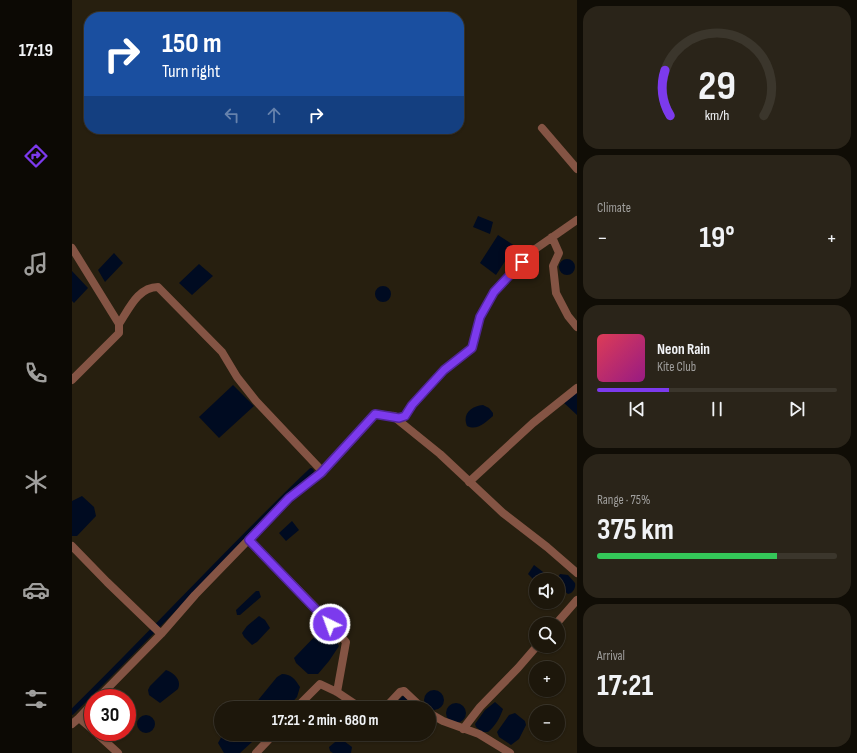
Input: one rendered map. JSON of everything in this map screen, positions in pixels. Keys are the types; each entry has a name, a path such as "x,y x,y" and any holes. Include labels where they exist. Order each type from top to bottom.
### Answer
{"street":[{"path":"542,128 577,169"},
{"path":"106,689 289,498 323,472 375,414 399,418 405,416 412,405 444,370 472,348 480,317 494,292 531,252 577,220"},
{"path":"552,237 559,252 553,266 556,292 568,316 577,327"},
{"path":"72,248 119,324 119,333 72,380"},
{"path":"119,324 136,298 150,287 158,286 222,352 237,377 256,401 323,472"},
{"path":"470,482 503,453 533,423 577,388"},
{"path":"393,416 440,454 503,513 547,547 577,573"},
{"path":"249,540 323,615 346,642 337,692"},
{"path":"72,546 107,582 160,632"},
{"path":"562,617 577,600"},
{"path":"463,729 480,707 501,687 531,653"},
{"path":"303,701 320,684 337,692 350,701"},
{"path":"392,701 400,692 404,691 415,701"},
{"path":"72,724 84,713"},
{"path":"436,716 463,729 479,734 510,753"},
{"path":"79,718 84,722"},
{"path":"105,741 118,753"},
{"path":"256,753 267,741"}],"water":[{"path":"478,216 493,222 490,234 473,227"},
{"path":"498,235 515,246 496,275 480,263"},
{"path":"114,253 123,263 105,282 98,270"},
{"path":"567,259 574,264 575,267 570,274 567,275 560,270 559,267 564,260"},
{"path":"199,264 213,276 192,295 179,283"},
{"path":"72,271 88,288 74,303 72,301"},
{"path":"383,286 390,291 391,294 386,301 383,302 376,297 375,294 380,287"},
{"path":"233,385 254,406 219,438 199,417"},
{"path":"577,390 577,415 563,402"},
{"path":"483,405 489,408 493,413 493,416 478,427 474,428 467,426 466,418 469,411 475,407"},
{"path":"82,496 94,507 96,516 77,536 72,536 72,501"},
{"path":"292,521 299,530 286,541 279,533"},
{"path":"534,565 544,573 529,573 529,575 528,574"},
{"path":"565,575 568,575 575,583 574,590 568,594 565,592"},
{"path":"256,591 259,591 261,597 240,615 237,615 236,610"},
{"path":"259,616 265,620 270,628 257,642 252,645 242,633 247,626"},
{"path":"319,632 328,634 339,646 318,674 308,674 296,663 294,658"},
{"path":"166,670 176,677 179,686 178,689 160,703 149,695 148,690"},
{"path":"285,674 294,679 300,687 297,697 293,701 258,701 259,699 277,677"},
{"path":"434,690 441,693 443,696 443,704 436,710 436,701 424,700 427,693"},
{"path":"404,695 412,701 398,701"},
{"path":"495,702 503,709 502,712 491,730 488,732 482,732 476,727 475,724 485,710"},
{"path":"456,703 463,706 466,713 463,720 456,723 449,720 446,713 449,706"},
{"path":"515,713 525,721 526,725 519,739 511,745 499,737 497,732 509,715"},
{"path":"142,715 150,715 155,720 153,731 150,733 142,733 137,728 137,720"},
{"path":"219,741 253,741 240,753 224,753 218,743"},
{"path":"336,741 344,741 352,747 351,753 333,753 330,751 329,747"}],"waterway":[{"path":"72,712 250,530 311,471"}],"route":[{"path":"330,624 323,615 249,540 289,498 321,473 375,414 399,418 405,416 412,405 444,370 472,348 480,317 494,292 522,262"}]}
